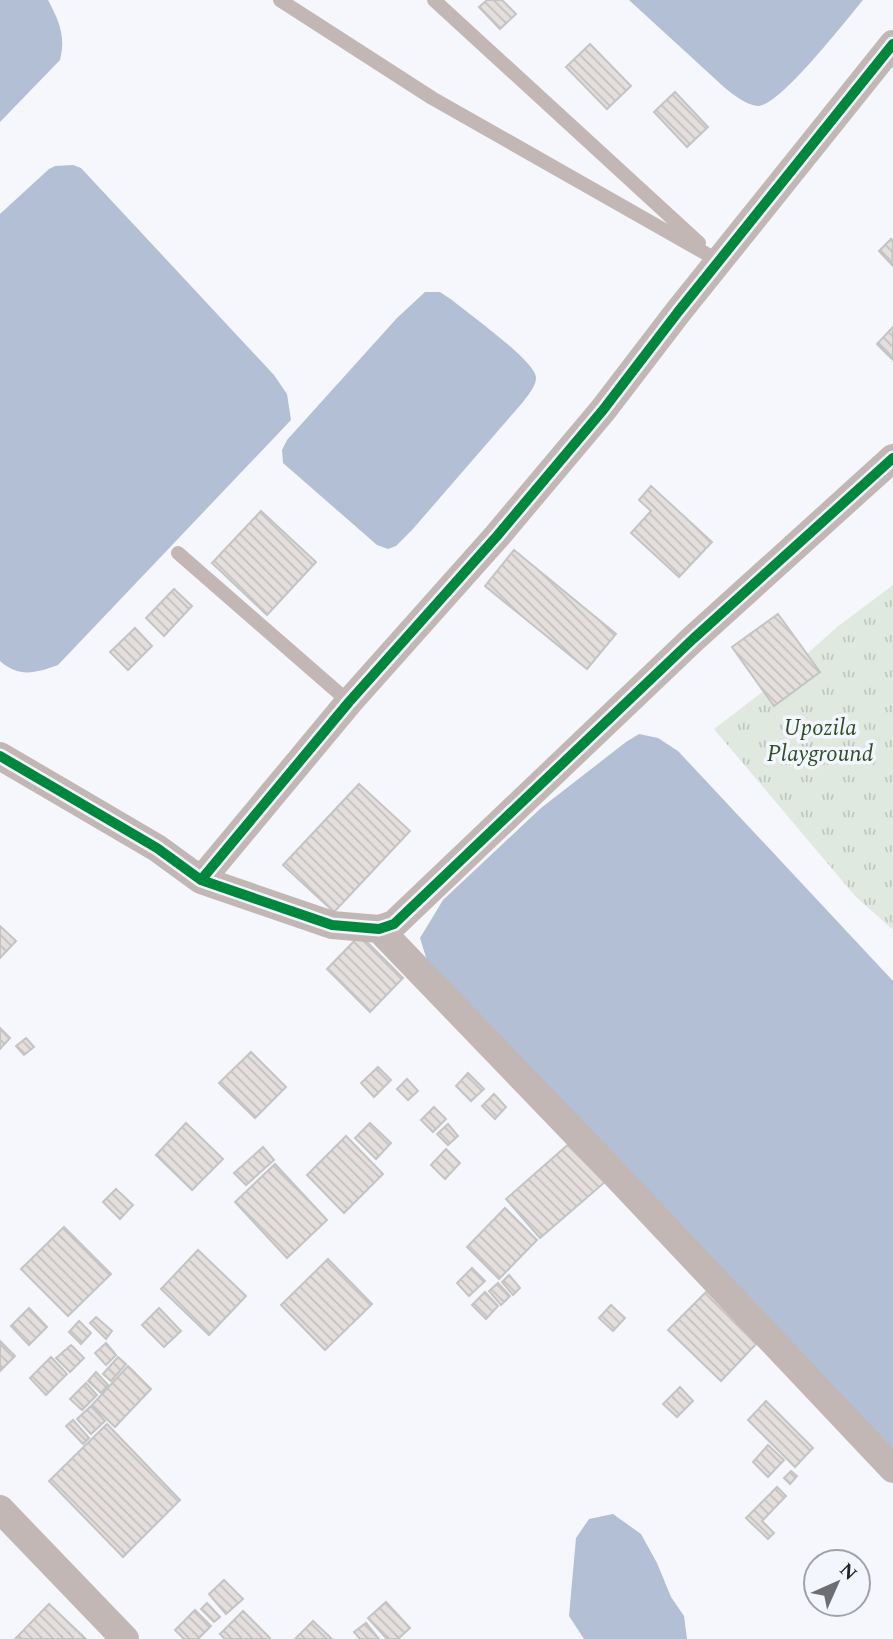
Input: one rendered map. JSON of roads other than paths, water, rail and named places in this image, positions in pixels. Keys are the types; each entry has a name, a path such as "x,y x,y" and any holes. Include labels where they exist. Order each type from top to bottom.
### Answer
{"street":[{"path":"201,880 349,702 506,526 603,410 893,44"},
{"path":"0,756 157,848 201,880 332,925 379,929 394,924 693,639 893,458"},
{"path":"379,929 893,1469"},
{"path":"0,1509 125,1639"}],"lane":[{"path":"280,0 432,98 719,261"},
{"path":"434,0 719,261"},
{"path":"178,553 349,702"}],"water":[{"path":"0,0 48,0 58,22 62,43 60,60 0,122"},
{"path":"629,0 863,0 796,78 768,103 758,106 745,102 725,88"},
{"path":"73,165 81,168 274,375 287,394 291,420 58,665 35,672 21,672 0,661 0,214 49,169"},
{"path":"425,292 440,292 500,338 525,361 533,371 536,381 523,402 412,530 396,546 388,549 377,545 283,463 282,450 287,440 397,318"},
{"path":"639,734 658,738 678,751 893,981 893,1458 429,967 420,938 443,900 541,808"},
{"path":"613,1514 641,1534 671,1597 684,1616 687,1639 584,1639 569,1616 576,1538 589,1519"}],"park label":[{"name":"Upozila Playground","path":"820,741"}]}
